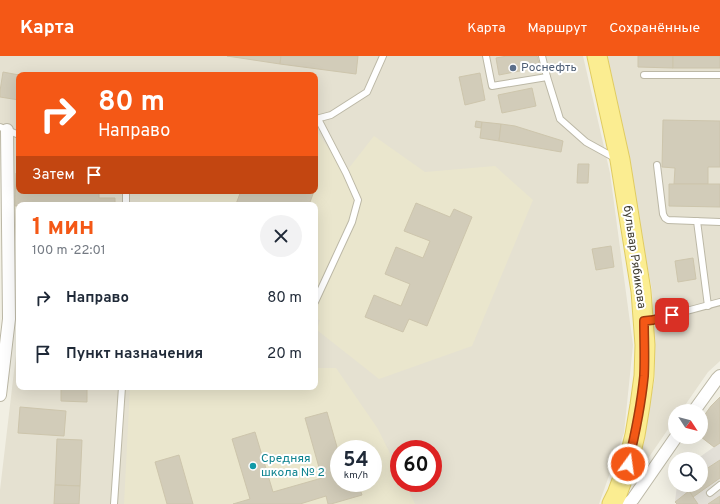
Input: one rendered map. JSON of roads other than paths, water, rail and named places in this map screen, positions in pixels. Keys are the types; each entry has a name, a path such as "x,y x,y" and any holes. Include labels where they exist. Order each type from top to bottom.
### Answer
{"main road":[{"name":"бульвар Рябикова","path":"597,56 620,160 641,291 645,345 644,376 635,435 628,464 612,504"}],"street":[{"path":"0,395 9,319 3,129"},
{"path":"699,404 720,376"},
{"path":"628,504 671,444"}],"lane":[{"path":"318,119 331,116 367,92 383,56"},
{"path":"486,56 492,86 546,77"},
{"path":"542,56 546,77 560,119 586,142 620,160"},
{"path":"691,75 692,68"},
{"path":"644,75 720,74"},
{"path":"318,123 346,173 358,200 352,222 318,296"},
{"path":"3,129 16,134"},
{"path":"657,165 663,214 665,218 668,220 720,222"},
{"path":"698,221 708,306"},
{"path":"644,321 653,320 720,302"},
{"path":"114,504 122,390"},
{"path":"710,493 720,485"}],"place":[{"name":"Роснефть","path":"513,68"},
{"name":"Средняя школа № 2","path":"253,466"}]}
